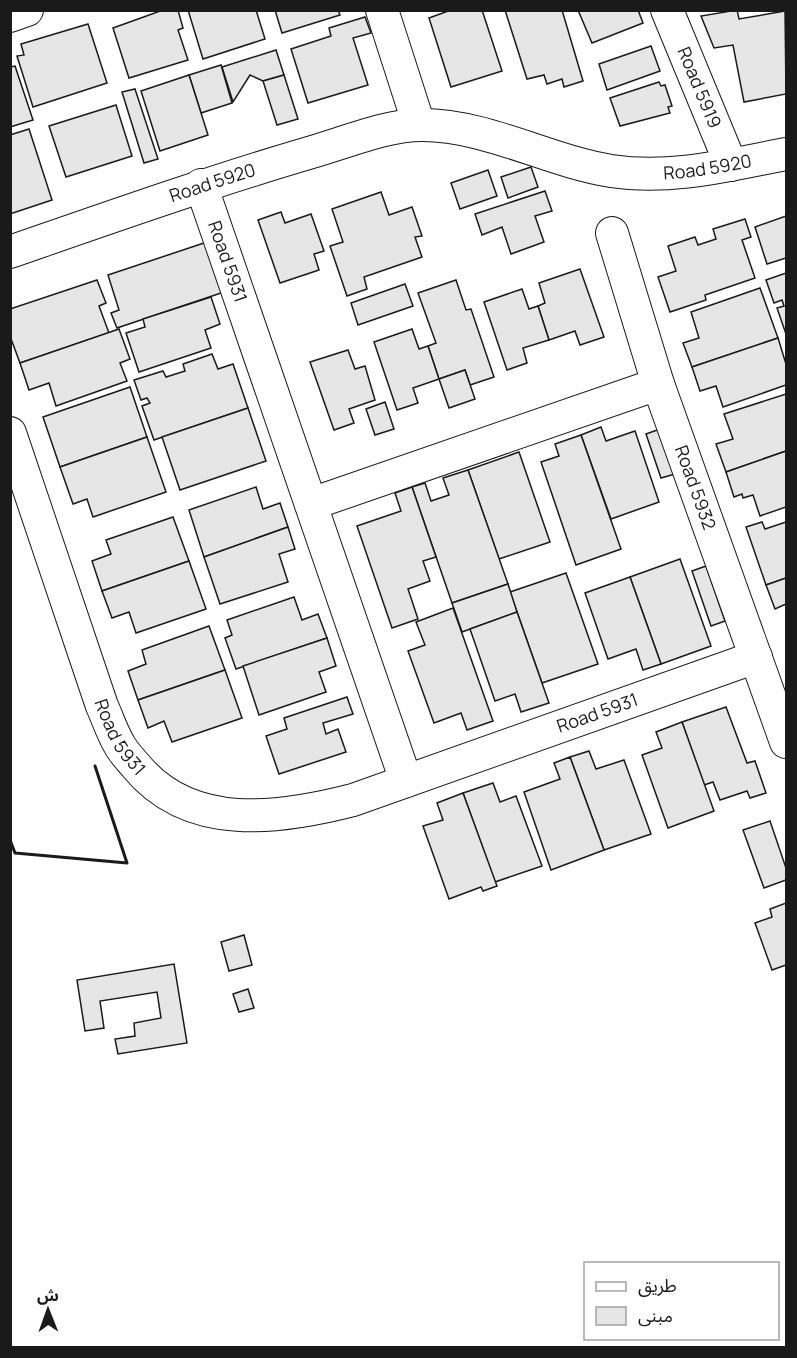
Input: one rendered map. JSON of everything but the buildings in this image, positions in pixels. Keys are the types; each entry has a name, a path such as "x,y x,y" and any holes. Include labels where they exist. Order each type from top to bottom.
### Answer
{"street":[{"path":"10,16 27,10"},
{"path":"382,10 419,125"},
{"name":"Road 5919","path":"667,10 731,165"},
{"name":"Road 5920","path":"10,252 201,185 383,132 419,125 461,129 610,171 671,174 786,154"},
{"name":"Road 5931","path":"201,185 406,781"},
{"name":"Road 5932","path":"612,234 658,384 786,742"},
{"path":"311,504 658,384"},
{"name":"Road 5931","path":"10,433 102,706 120,746 147,780 182,805 220,813 261,816 307,812 406,781 756,657"}],"wall":[{"path":"10,840 15,853 127,863 95,766"}]}
